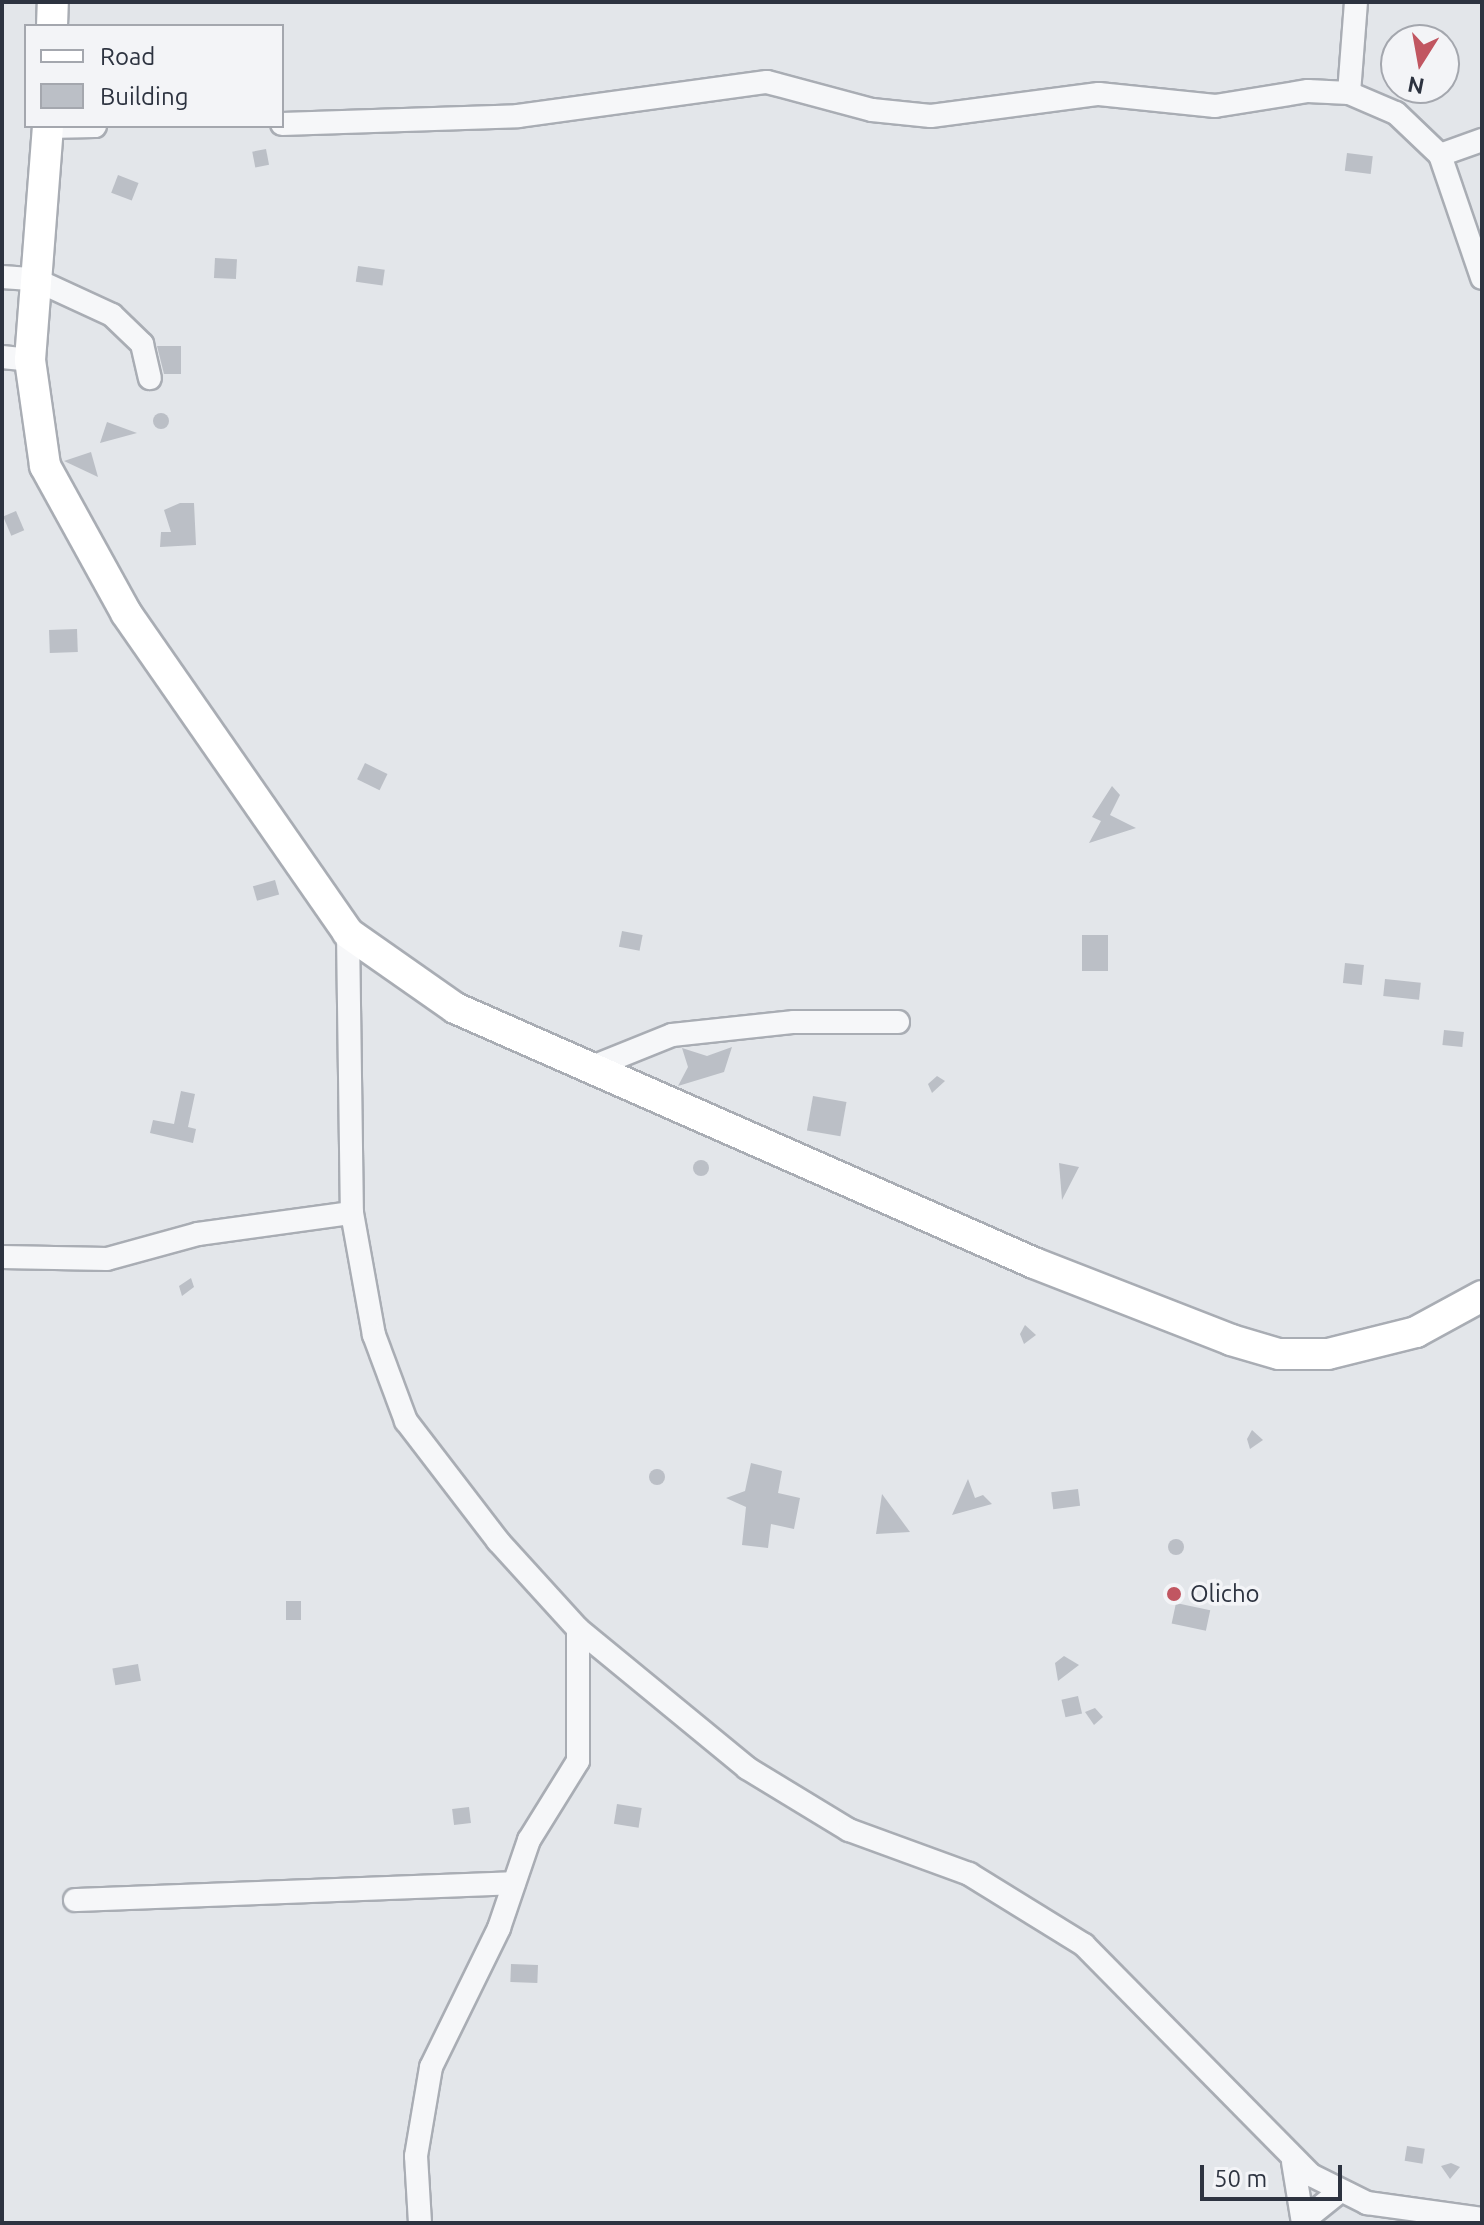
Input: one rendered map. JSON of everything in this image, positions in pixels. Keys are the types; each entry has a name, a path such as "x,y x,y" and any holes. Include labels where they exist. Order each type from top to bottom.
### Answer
{"street":[{"path":"52,24 53,2"},
{"path":"1349,93 1356,2"},
{"path":"284,124 529,116 767,82 872,110 931,116 1099,94 1215,106 1308,91 1349,93 1396,113 1440,155 1482,278"},
{"path":"48,128 34,279 16,358 45,466 67,512 135,626 348,933 455,1008 595,1066 1034,1263 1279,1354 1372,1346 1416,1332 1482,1296"},
{"path":"1440,155 1482,140"},
{"path":"2,277 34,279 112,315 142,344 150,378"},
{"path":"348,933 352,1213 374,1335 406,1421 578,1629 747,1768 813,1811 969,1874 1084,1945 1293,2162 1339,2192 1408,2213 1482,2219"},
{"path":"595,1066 672,1035 794,1022 898,1022"},
{"path":"2,1257 107,1259 198,1234 352,1213"},
{"path":"420,2223 416,2156 431,2067 514,1883 543,1810 578,1761 578,1629"},
{"path":"75,1900 514,1883"},
{"path":"1293,2162 1303,2222"},
{"path":"1303,2222 1339,2192"}],"building":[{"path":"266,149 269,165 255,167 252,152"},
{"path":"1347,153 1373,156 1371,174 1345,171"},
{"path":"118,175 139,183 132,201 111,193"},
{"path":"215,258 237,259 236,279 214,278"},
{"path":"358,266 385,270 383,286 356,282"},
{"path":"157,346 181,346 181,374 164,374"},
{"path":"158,413 164,413 169,421 167,427 158,429 153,424 153,418"},
{"path":"107,422 137,433 100,443"},
{"path":"91,452 98,477 64,461"},
{"path":"180,503 194,503 196,545 160,547 161,532 171,532 164,510"},
{"path":"16,511 24,530 11,536 3,516"},
{"path":"77,629 78,652 50,653 49,630"},
{"path":"365,763 387,774 380,790 357,779"},
{"path":"1112,786 1120,795 1110,815 1136,828 1089,843 1101,821 1092,817"},
{"path":"275,880 279,894 257,901 253,886"},
{"path":"622,931 643,935 640,951 619,947"},
{"path":"1082,935 1108,935 1108,971 1082,971"},
{"path":"1345,963 1364,965 1362,985 1343,983"},
{"path":"1385,979 1421,983 1419,1000 1383,996"},
{"path":"1444,1030 1464,1032 1462,1047 1442,1045"},
{"path":"732,1047 724,1072 678,1086 688,1067 682,1048 707,1056"},
{"path":"937,1076 945,1081 932,1093 928,1084"},
{"path":"181,1091 195,1094 188,1127 196,1129 193,1143 150,1133 153,1120 174,1124"},
{"path":"813,1096 846,1102 840,1136 807,1130"},
{"path":"701,1160 709,1168 701,1176 693,1168"},
{"path":"1059,1163 1079,1167 1062,1200"},
{"path":"191,1278 194,1287 182,1296 179,1286"},
{"path":"1025,1325 1036,1335 1024,1344 1020,1334"},
{"path":"1252,1430 1263,1440 1250,1449 1247,1439"},
{"path":"751,1463 782,1471 778,1493 800,1498 794,1529 771,1524 768,1548 742,1545 746,1507 726,1498 745,1491"},
{"path":"657,1469 663,1471 663,1483 657,1485 651,1483 649,1477 651,1471"},
{"path":"968,1479 975,1498 983,1495 992,1504 952,1515"},
{"path":"1078,1489 1080,1506 1053,1509 1051,1492"},
{"path":"882,1494 910,1532 876,1534"},
{"path":"1176,1539 1182,1541 1182,1553 1176,1555 1170,1553 1168,1547 1170,1541"},
{"path":"286,1601 301,1601 301,1620 286,1620"},
{"path":"1176,1603 1210,1610 1206,1631 1172,1624"},
{"path":"1064,1656 1079,1665 1058,1681 1055,1663"},
{"path":"138,1664 141,1681 115,1685 112,1669"},
{"path":"1078,1696 1082,1714 1065,1717 1061,1700"},
{"path":"1095,1708 1103,1717 1094,1725 1085,1712"},
{"path":"617,1804 642,1808 639,1828 614,1824"},
{"path":"469,1807 471,1823 454,1825 452,1809"},
{"path":"511,1964 538,1965 537,1983 510,1982"},
{"path":"1407,2146 1425,2149 1422,2164 1405,2161"},
{"path":"1451,2163 1460,2167 1450,2179 1441,2166"}],"place":[{"name":"Olicho","path":"1174,1594"}]}
